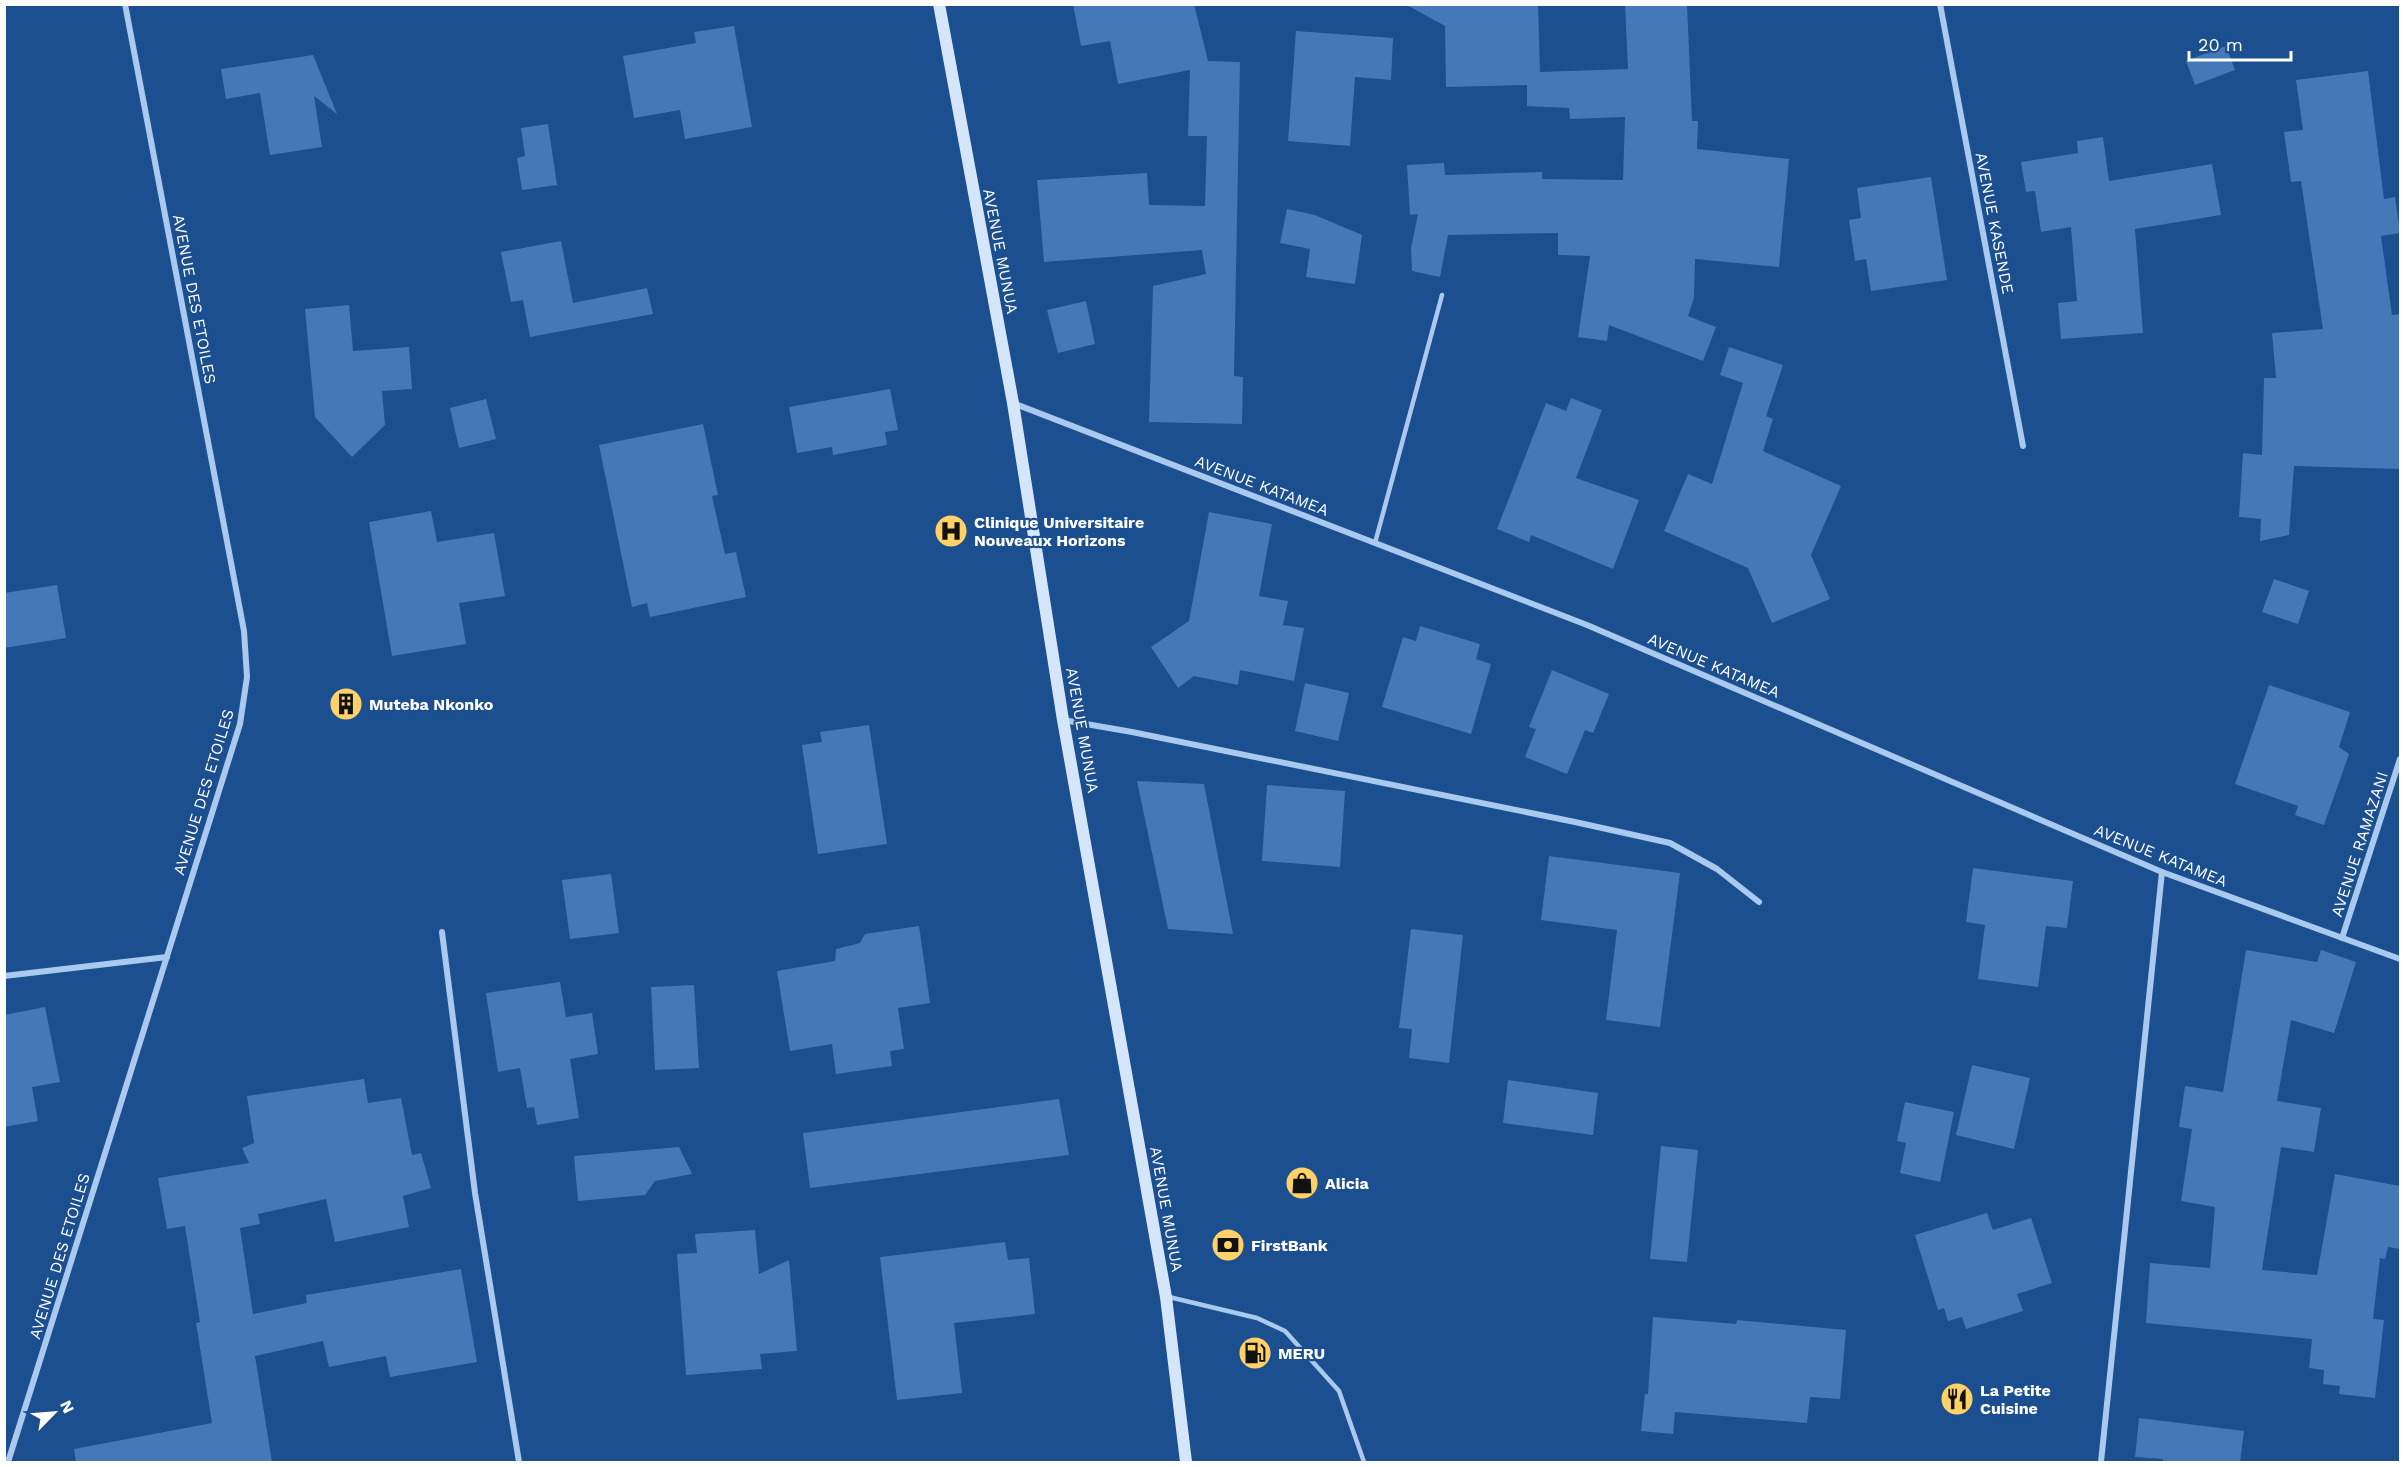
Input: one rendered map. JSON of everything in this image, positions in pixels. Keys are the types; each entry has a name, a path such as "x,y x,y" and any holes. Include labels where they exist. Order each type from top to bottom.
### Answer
{"main road":[{"name":"AVENUE MUNUA","path":"939,4 1013,403 1063,720 1166,1297 1186,1462"}],"street":[{"name":"AVENUE DES ETOILES","path":"8,1462 240,724 248,677 244,631 125,4"},
{"name":"AVENUE KASENDE","path":"1940,4 2023,446"},
{"name":"AVENUE KATAMEA","path":"1013,403 1587,625 2162,873 2400,959"},
{"path":"1063,720 1132,732 1670,843 1717,869 1759,903"},
{"name":"AVENUE RAMAZANI","path":"2342,938 2400,759"},
{"path":"2101,1462 2162,873"},
{"path":"442,932 475,1193 519,1462"},
{"path":"4,976 167,957"}],"lane":[{"path":"1375,543 1442,295"},
{"path":"1166,1297 1257,1318 1285,1331 1339,1391 1364,1462"}],"building":[{"path":"1073,4 1194,4 1208,61 1240,62 1234,376 1243,377 1242,424 1149,422 1153,286 1206,274 1202,250 1044,262 1037,180 1147,173 1149,205 1205,206 1207,136 1188,136 1190,70 1118,84 1110,41 1081,46"},
{"path":"1405,4 1538,4 1540,72 1628,69 1625,4 1687,4 1692,121 1698,121 1697,149 1789,159 1779,267 1695,259 1694,298 1688,316 1716,327 1703,361 1609,325 1607,341 1578,337 1590,256 1558,255 1558,233 1448,235 1440,277 1412,271 1411,248 1418,214 1410,215 1407,165 1444,163 1445,175 1542,172 1542,179 1623,180 1625,117 1570,119 1569,108 1527,106 1527,85 1446,87 1445,26"},
{"path":"734,26 752,127 685,139 680,110 634,118 623,56 696,43 694,32"},
{"path":"1296,31 1393,38 1391,80 1355,77 1350,146 1288,141"},
{"path":"2226,46 2235,70 2195,85 2186,61"},
{"path":"313,55 337,114 314,96 322,147 270,155 260,93 226,99 221,69"},
{"path":"2368,71 2384,199 2395,197 2400,233 2381,236 2392,315 2400,314 2400,469 2294,466 2289,535 2260,541 2261,519 2239,517 2243,453 2262,455 2264,378 2276,378 2272,333 2323,329 2301,181 2291,182 2284,132 2303,130 2296,80"},
{"path":"548,124 557,185 522,190 517,158 525,156 521,128"},
{"path":"2103,137 2109,181 2212,164 2221,215 2135,229 2143,333 2061,339 2058,303 2077,301 2071,227 2041,232 2035,191 2026,192 2021,162 2078,153 2077,141"},
{"path":"1931,177 1947,280 1871,291 1866,259 1855,261 1849,220 1861,218 1857,188"},
{"path":"1287,209 1315,215 1362,235 1355,284 1306,277 1310,249 1280,243"},
{"path":"561,241 573,303 647,288 653,314 530,337 523,300 511,302 501,252"},
{"path":"1086,301 1095,344 1058,353 1047,310"},
{"path":"349,305 353,351 409,347 412,389 382,391 385,425 352,457 315,417 305,309"},
{"path":"1729,347 1783,365 1766,416 1773,419 1763,451 1841,486 1811,555 1830,599 1772,623 1748,568 1664,531 1688,474 1712,484 1743,383 1720,375"},
{"path":"890,389 898,430 885,432 887,445 833,455 832,447 797,453 789,407"},
{"path":"1571,398 1602,410 1576,478 1639,500 1613,569 1531,535 1529,542 1497,529 1546,403 1566,411"},
{"path":"486,399 496,439 459,448 450,408"},
{"path":"703,424 718,495 712,496 725,554 736,552 746,597 650,617 647,603 632,607 599,445"},
{"path":"431,511 437,542 494,533 505,596 459,603 466,644 392,656 369,522"},
{"path":"1209,512 1272,524 1259,596 1288,601 1283,625 1304,628 1294,681 1240,670 1238,685 1194,676 1178,688 1151,647 1189,621"},
{"path":"2274,579 2309,591 2298,624 2262,612"},
{"path":"57,585 66,638 4,648 4,593"},
{"path":"1420,626 1480,644 1476,659 1491,664 1471,734 1382,707 1403,637 1416,641"},
{"path":"1552,670 1609,694 1593,733 1585,730 1567,774 1525,757 1536,729 1529,727"},
{"path":"1305,683 1349,693 1338,741 1295,731"},
{"path":"2269,685 2350,712 2339,747 2349,754 2324,825 2295,815 2298,806 2235,784"},
{"path":"869,725 887,844 818,854 802,745 822,742 820,732"},
{"path":"1137,781 1204,784 1233,934 1168,929"},
{"path":"1267,785 1345,791 1340,867 1262,861"},
{"path":"1549,856 1680,873 1660,1027 1606,1020 1617,930 1541,920"},
{"path":"1973,868 2073,881 2067,928 2046,926 2038,987 1978,979 1985,925 1966,922"},
{"path":"611,874 619,933 570,939 562,880"},
{"path":"919,926 930,1003 898,1008 904,1049 890,1051 892,1066 836,1074 832,1044 790,1051 777,971 835,961 836,949 860,943 865,934"},
{"path":"1411,929 1463,935 1449,1063 1409,1058 1412,1029 1399,1028"},
{"path":"2246,950 2317,962 2321,950 2356,962 2334,1033 2291,1020 2277,1101 2321,1108 2314,1152 2281,1147 2262,1270 2317,1275 2335,1174 2400,1186 2400,1249 2388,1247 2385,1259 2380,1258 2373,1319 2384,1320 2375,1398 2339,1394 2340,1386 2323,1384 2324,1370 2309,1368 2312,1339 2146,1323 2150,1263 2210,1268 2215,1207 2181,1201 2192,1129 2179,1127 2185,1086 2223,1092"},
{"path":"560,982 566,1017 592,1013 598,1054 570,1059 579,1118 537,1125 534,1107 527,1108 520,1068 498,1072 486,993"},
{"path":"694,985 699,1068 655,1070 651,987"},
{"path":"45,1007 60,1082 32,1087 38,1121 4,1127 4,1015"},
{"path":"1972,1065 2030,1078 2014,1149 1956,1135"},
{"path":"364,1079 368,1103 401,1098 412,1155 421,1153 431,1188 403,1196 409,1227 335,1242 326,1199 258,1214 260,1224 240,1228 253,1314 307,1303 306,1295 461,1269 477,1362 390,1377 386,1356 329,1367 323,1341 255,1356 272,1462 76,1462 74,1449 212,1423 196,1323 200,1322 185,1226 167,1229 158,1178 249,1163 242,1148 254,1143 247,1096"},
{"path":"1508,1080 1598,1093 1593,1135 1503,1123"},
{"path":"1059,1099 1069,1155 810,1188 803,1133"},
{"path":"1905,1102 1954,1112 1940,1182 1900,1173 1906,1143 1897,1141"},
{"path":"1661,1146 1698,1150 1687,1262 1650,1259"},
{"path":"679,1147 692,1174 655,1181 645,1195 578,1201 574,1156"},
{"path":"1987,1213 1993,1230 2031,1218 2052,1283 2017,1294 2023,1311 1966,1329 1962,1317 1948,1321 1944,1308 1938,1310 1915,1235"},
{"path":"755,1230 759,1274 789,1260 797,1351 760,1354 762,1369 686,1375 677,1254 697,1253 695,1234"},
{"path":"1005,1242 1008,1260 1029,1258 1035,1314 954,1323 962,1393 897,1400 880,1257"},
{"path":"1653,1317 1736,1324 1737,1320 1846,1330 1840,1399 1810,1397 1807,1423 1675,1412 1673,1434 1641,1431 1645,1394 1648,1394"},
{"path":"2139,1418 2244,1431 2240,1462 2163,1462 2163,1459 2135,1457"}],"place":[{"name":"Clinique Universitaire Nouveaux Horizons","path":"951,531"},
{"name":"Muteba Nkonko","path":"346,704"},
{"name":"Alicia","path":"1302,1183"},
{"name":"FirstBank","path":"1228,1245"},
{"name":"MERU","path":"1255,1353"},
{"name":"La Petite Cuisine","path":"1957,1399"}]}
